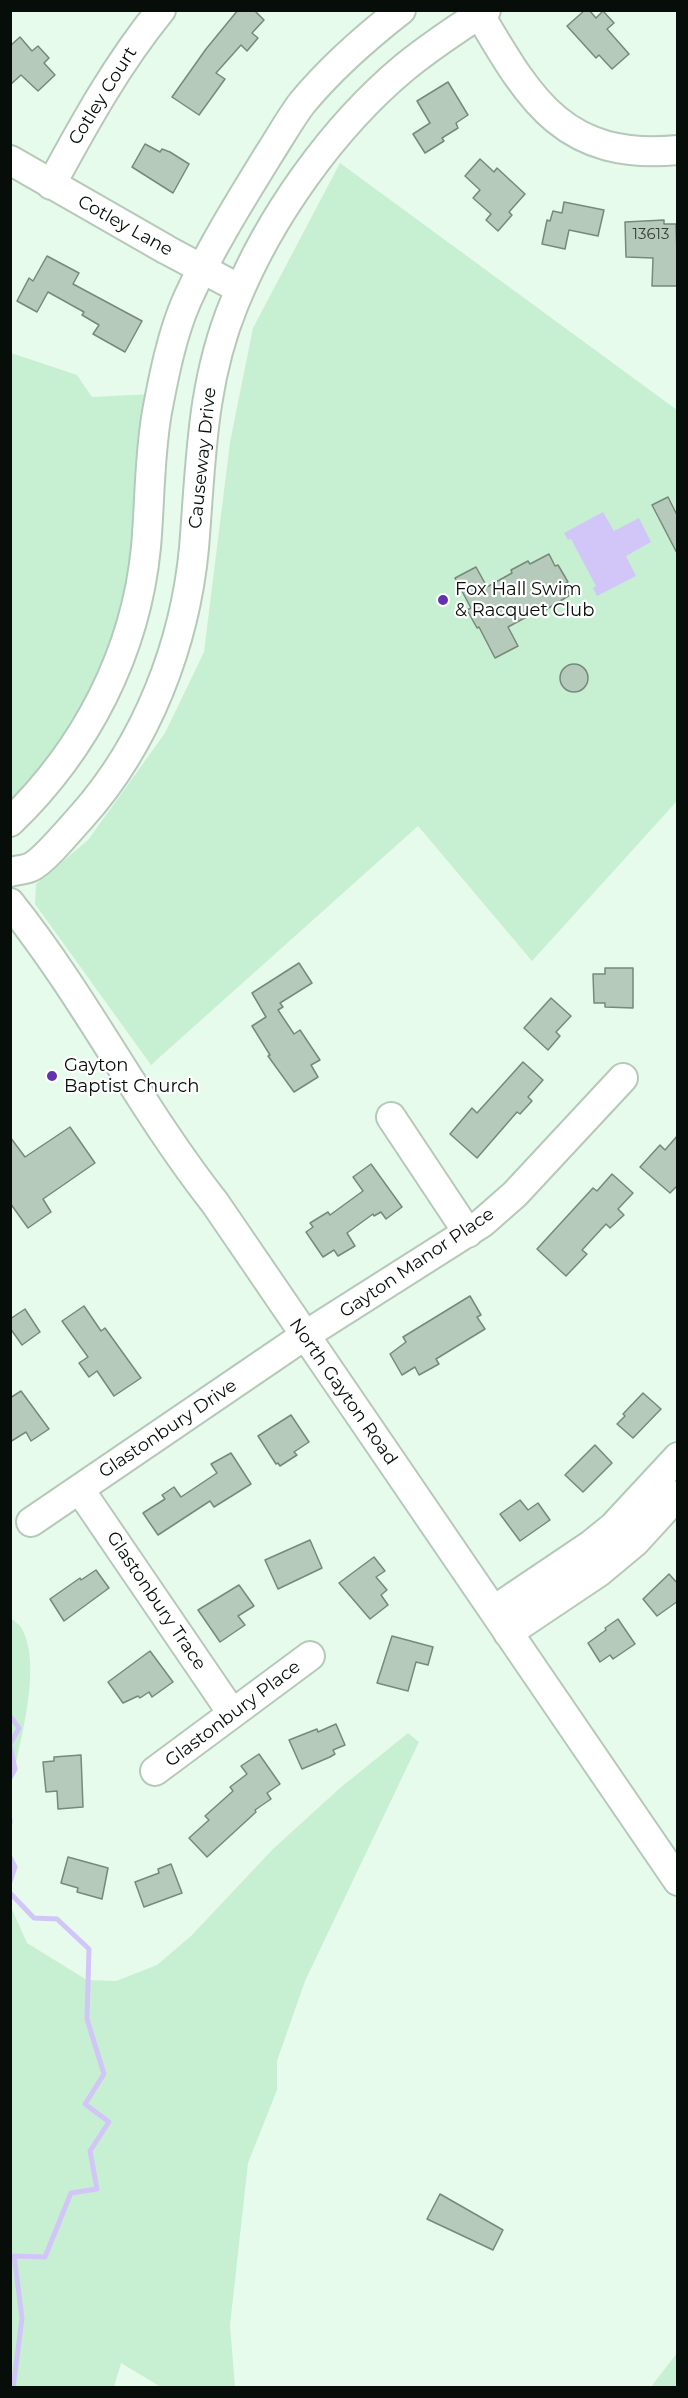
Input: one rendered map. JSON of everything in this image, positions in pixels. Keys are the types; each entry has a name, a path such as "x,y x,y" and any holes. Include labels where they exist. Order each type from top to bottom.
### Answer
{"street":[{"name":"Cotley Court","path":"51,184 115,72 161,10"},
{"path":"10,822 45,786 88,726 118,662 130,627 142,573 151,458 157,415 168,362 186,301 243,195 302,103 344,59 401,10"},
{"path":"481,12 523,86 556,120 592,142 610,147 634,152 678,150"},
{"name":"Causeway Drive","path":"10,872 31,867 88,809 136,738 161,686 177,639 187,598 194,549 198,462 211,376 221,340 240,289 289,200 338,134 404,68 481,12"},
{"name":"Cotley Lane","path":"10,160 240,289"},
{"name":"North Gayton Road","path":"10,903 110,1049 184,1164 219,1209 678,1881"},
{"name":"Gayton Manor Place","path":"304,1336 468,1233 515,1194 623,1078"},
{"path":"391,1117 468,1233"},
{"name":"Glastonbury Drive","path":"31,1522 304,1336"},
{"path":"501,1622 613,1527 678,1457"},
{"name":"Glastonbury Trace","path":"80,1490 231,1713"},
{"path":"501,1622 599,1572 635,1542 678,1495"},
{"name":"Glastonbury Place","path":"155,1771 310,1656"}],"green space":[{"name":"Fox Hall Swim & Racquet Club","path":"340,163 677,410 677,801 532,961 418,826 151,1065 35,904 36,884 88,840 165,733 204,652 230,442 253,328"},
{"path":"11,353 77,375 92,397 152,394 142,490 115,652 76,733 11,811"},
{"path":"11,1618 23,1631 28,1647 30,1686 11,1786"},
{"path":"408,1733 419,1742 305,1981 277,2061 277,2090 248,2163 230,2325 235,2387 161,2387 121,2363 114,2387 11,2387 11,1907 27,1943 87,1980 116,1981 157,1965 191,1936 273,1849 340,1788"},
{"path":"677,2353 677,2387 652,2387 653,2384"}],"shaded area":[{"path":"603,512 614,531 639,518 651,542 626,556 636,576 597,596 593,588 596,586 571,539 568,540 564,533"}],"building":[{"path":"238,10 254,10 264,20 252,33 258,38 247,51 241,45 216,73 225,79 199,115 172,97 206,49"},
{"path":"585,10 589,10 596,18 603,11 614,23 607,29 629,54 612,69 599,55 596,58 567,26"},
{"path":"20,37 32,51 38,46 49,58 44,63 55,75 38,91 21,75 10,85 10,46"},
{"path":"448,82 468,115 456,123 458,128 442,138 444,141 425,153 413,134 430,123 417,101"},
{"path":"145,144 160,152 162,149 170,152 189,164 173,193 132,167"},
{"path":"480,159 494,172 497,168 525,194 509,212 512,215 498,231 486,220 491,214 473,198 480,190 465,176"},
{"path":"564,202 604,210 598,236 569,230 565,249 542,244 547,220 550,221 553,211 562,213"},
{"path":"664,220 664,224 676,224 678,286 652,286 653,258 626,257 625,222"},
{"path":"47,256 79,273 73,284 142,321 125,352 93,334 99,325 82,315 84,312 48,292 37,312 17,301 29,278 33,281"},
{"path":"668,497 678,517 678,555 652,505"},
{"path":"549,554 568,582 564,584 570,595 534,617 532,614 508,627 518,646 495,658 467,610 471,608 455,578 476,567 487,587 512,573 511,570 528,561 530,564"},
{"path":"574,664 584,668 588,678 584,688 574,692 564,688 560,678 564,668"},
{"path":"299,963 312,983 280,1003 283,1007 278,1010 294,1034 300,1030 320,1060 311,1065 318,1077 294,1092 268,1056 270,1055 252,1026 266,1017 252,993"},
{"path":"605,968 633,968 633,1008 605,1007 605,1003 594,1003 593,974 605,974"},
{"path":"551,998 571,1016 556,1032 560,1036 548,1050 524,1028"},
{"path":"523,1062 543,1080 528,1097 532,1101 520,1114 517,1112 477,1158 450,1134 472,1108 477,1113"},
{"path":"70,1127 95,1163 43,1199 51,1212 28,1228 10,1203 10,1137 25,1157"},
{"path":"678,1135 678,1185 670,1193 640,1167 660,1145 665,1150"},
{"path":"371,1164 402,1207 386,1219 381,1212 374,1216 373,1214 347,1233 355,1246 338,1256 334,1250 323,1257 306,1232 313,1227 310,1223 328,1212 330,1215 363,1191 353,1177"},
{"path":"612,1174 633,1193 618,1209 624,1215 610,1228 606,1224 582,1250 587,1254 566,1276 537,1249 593,1188 597,1191"},
{"path":"470,1296 481,1315 477,1317 485,1329 436,1359 439,1364 419,1375 415,1367 402,1375 390,1354 406,1342 403,1337"},
{"path":"84,1306 101,1331 105,1328 141,1378 114,1396 97,1371 89,1377 79,1363 88,1357 62,1321"},
{"path":"25,1309 40,1332 22,1345 10,1328 10,1319"},
{"path":"21,1391 49,1429 31,1441 26,1432 10,1442 10,1398"},
{"path":"643,1393 661,1409 633,1438 617,1424 625,1416 623,1414"},
{"path":"291,1415 309,1442 294,1452 297,1455 280,1466 276,1464 258,1436"},
{"path":"595,1445 612,1463 583,1492 565,1475"},
{"path":"231,1453 251,1484 214,1507 210,1501 158,1535 143,1513 165,1499 162,1495 174,1487 181,1497 217,1473 211,1464"},
{"path":"520,1500 528,1510 538,1503 550,1520 520,1541 500,1514"},
{"path":"310,1540 322,1568 278,1589 265,1560"},
{"path":"374,1557 385,1571 376,1577 387,1590 381,1595 388,1605 370,1619 339,1583"},
{"path":"96,1570 109,1588 64,1621 50,1599"},
{"path":"669,1574 678,1584 678,1601 657,1616 643,1599"},
{"path":"239,1585 254,1606 238,1616 245,1625 220,1642 198,1610"},
{"path":"618,1619 635,1644 613,1659 610,1655 600,1662 588,1643"},
{"path":"392,1636 433,1647 428,1665 416,1662 408,1691 377,1683"},
{"path":"150,1651 173,1682 152,1697 149,1692 140,1698 138,1696 123,1703 108,1682"},
{"path":"336,1724 345,1745 333,1750 335,1754 330,1757 302,1769 289,1740"},
{"path":"259,1754 280,1784 267,1793 271,1799 255,1810 256,1812 207,1857 189,1838 209,1820 205,1816 233,1791 230,1787 247,1774 241,1766"},
{"path":"81,1755 83,1807 58,1809 57,1791 46,1792 43,1762 54,1761 54,1757"},
{"path":"68,1857 108,1868 102,1899 77,1892 78,1888 61,1883"},
{"path":"171,1864 182,1893 144,1907 135,1882 159,1873 158,1869"},
{"path":"440,2194 503,2230 493,2250 427,2219"}],"waterway":[{"path":"10,1716 19,1728 10,1744"},
{"path":"10,1746 15,1769 10,1778"},
{"path":"10,1857 15,1867 10,1882"},
{"path":"10,1893 34,1918 57,1919 89,1949 87,2019 104,2074 85,2104 109,2122 90,2151 97,2189 71,2193 45,2257 14,2256 22,2318 13,2388"}],"place":[{"name":"Fox Hall Swim & Racquet Club","path":"443,600"},
{"name":"Gayton Baptist Church","path":"52,1076"}]}
